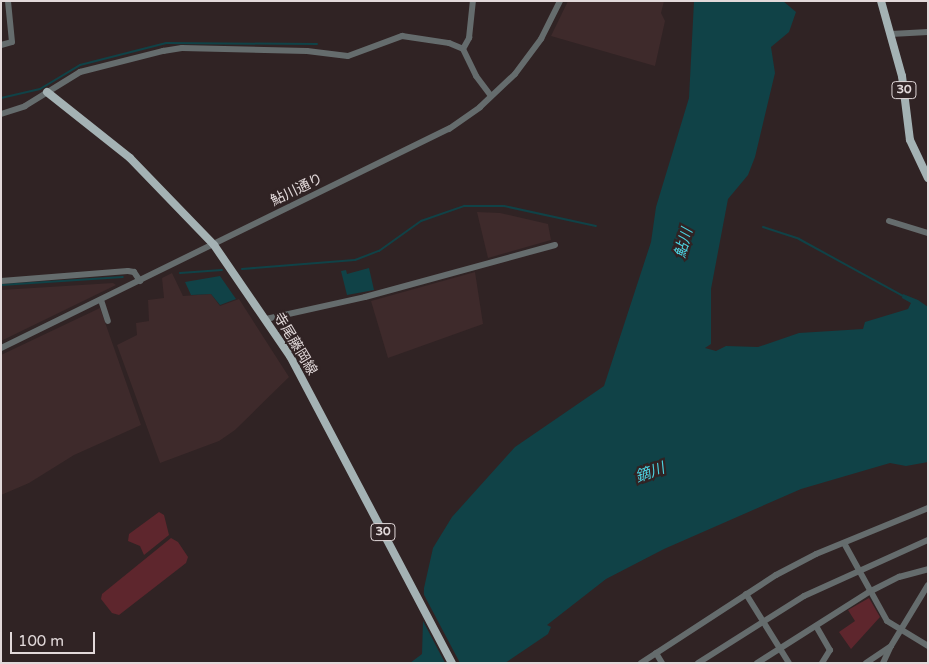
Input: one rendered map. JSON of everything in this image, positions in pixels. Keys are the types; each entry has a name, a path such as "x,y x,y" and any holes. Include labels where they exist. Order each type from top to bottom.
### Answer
{"main road":[{"name":"30","path":"882,2 902,76 910,140 924,166 928,178"},
{"name":"寺尾藤岡線","path":"46,92 130,158 214,245 266,319 314,401 452,663"}],"street":[{"path":"1,45 12,42 8,1"},
{"path":"463,49 469,38 473,1"},
{"name":"鮎川通り","path":"1,348 449,128 491,96 528,56 560,1"},
{"path":"891,34 928,32"},
{"path":"1,114 25,106 80,72 182,48 307,50 348,56 402,36 449,43 463,49 476,76 491,96"},
{"path":"888,221 928,233"},
{"path":"266,319 365,297 555,245"},
{"path":"1,281 134,272 140,281"},
{"path":"101,300 108,321"},
{"path":"641,663 746,594 808,558 928,508"},
{"path":"698,663 804,596 928,540"},
{"path":"844,542 858,572 887,621 928,646"},
{"path":"757,663 869,592 899,576 928,569"},
{"path":"883,663 891,646 928,585"},
{"path":"746,594 789,663"},
{"path":"816,626 830,650 822,663"},
{"path":"866,663 891,646"},
{"path":"656,653 662,663"}],"shaded area":[{"path":"568,1 664,1 661,13 665,21 655,66 551,36"},
{"path":"477,212 500,213 548,224 551,240 488,258"},
{"path":"475,272 483,324 388,358 371,301"},
{"path":"172,273 183,296 211,294 220,306 239,299 289,377 235,430 219,441 160,463 117,345 137,335 136,323 149,321 148,300 164,298 162,278"},
{"path":"113,283 116,285 1,341 1,290"},
{"path":"100,308 141,425 74,455 29,483 1,495 1,355"},
{"path":"159,512 164,515 169,535 144,555 140,546 128,541 129,534"},
{"path":"171,538 178,542 188,557 186,563 119,615 112,613 101,599 102,594"},
{"path":"869,598 880,617 851,649 839,632 855,621 848,610"}],"water":[{"path":"694,1 783,1 796,12 789,32 771,47 775,73 755,157 748,175 728,199 711,289 711,344 705,348 716,351 726,346 758,347 799,333 863,329 865,322 908,309 911,303 902,298 903,294 918,300 928,307 928,462 906,466 890,463 801,489 664,549 606,579 547,625 551,627 548,634 505,663 410,663 422,654 424,588 433,548 452,517 515,447 604,386 651,242 656,207 689,98"},
{"path":"369,268 374,290 347,295 341,271 346,270 347,274"},
{"path":"220,276 236,299 220,305 211,294 191,295 185,282"}],"pier":[{"path":"422,591 460,663 445,663 421,617"}],"waterway":[{"path":"1,98 40,89 80,65 166,43 317,44"},
{"path":"242,269 355,260 379,251 421,221 464,206 504,206 596,226"},
{"path":"763,227 799,239 905,297"},
{"path":"180,273 222,270"},
{"path":"1,285 123,277"}],"water label":[{"name":"鮎川","path":"684,243"},
{"name":"鏑川","path":"650,473"}]}
